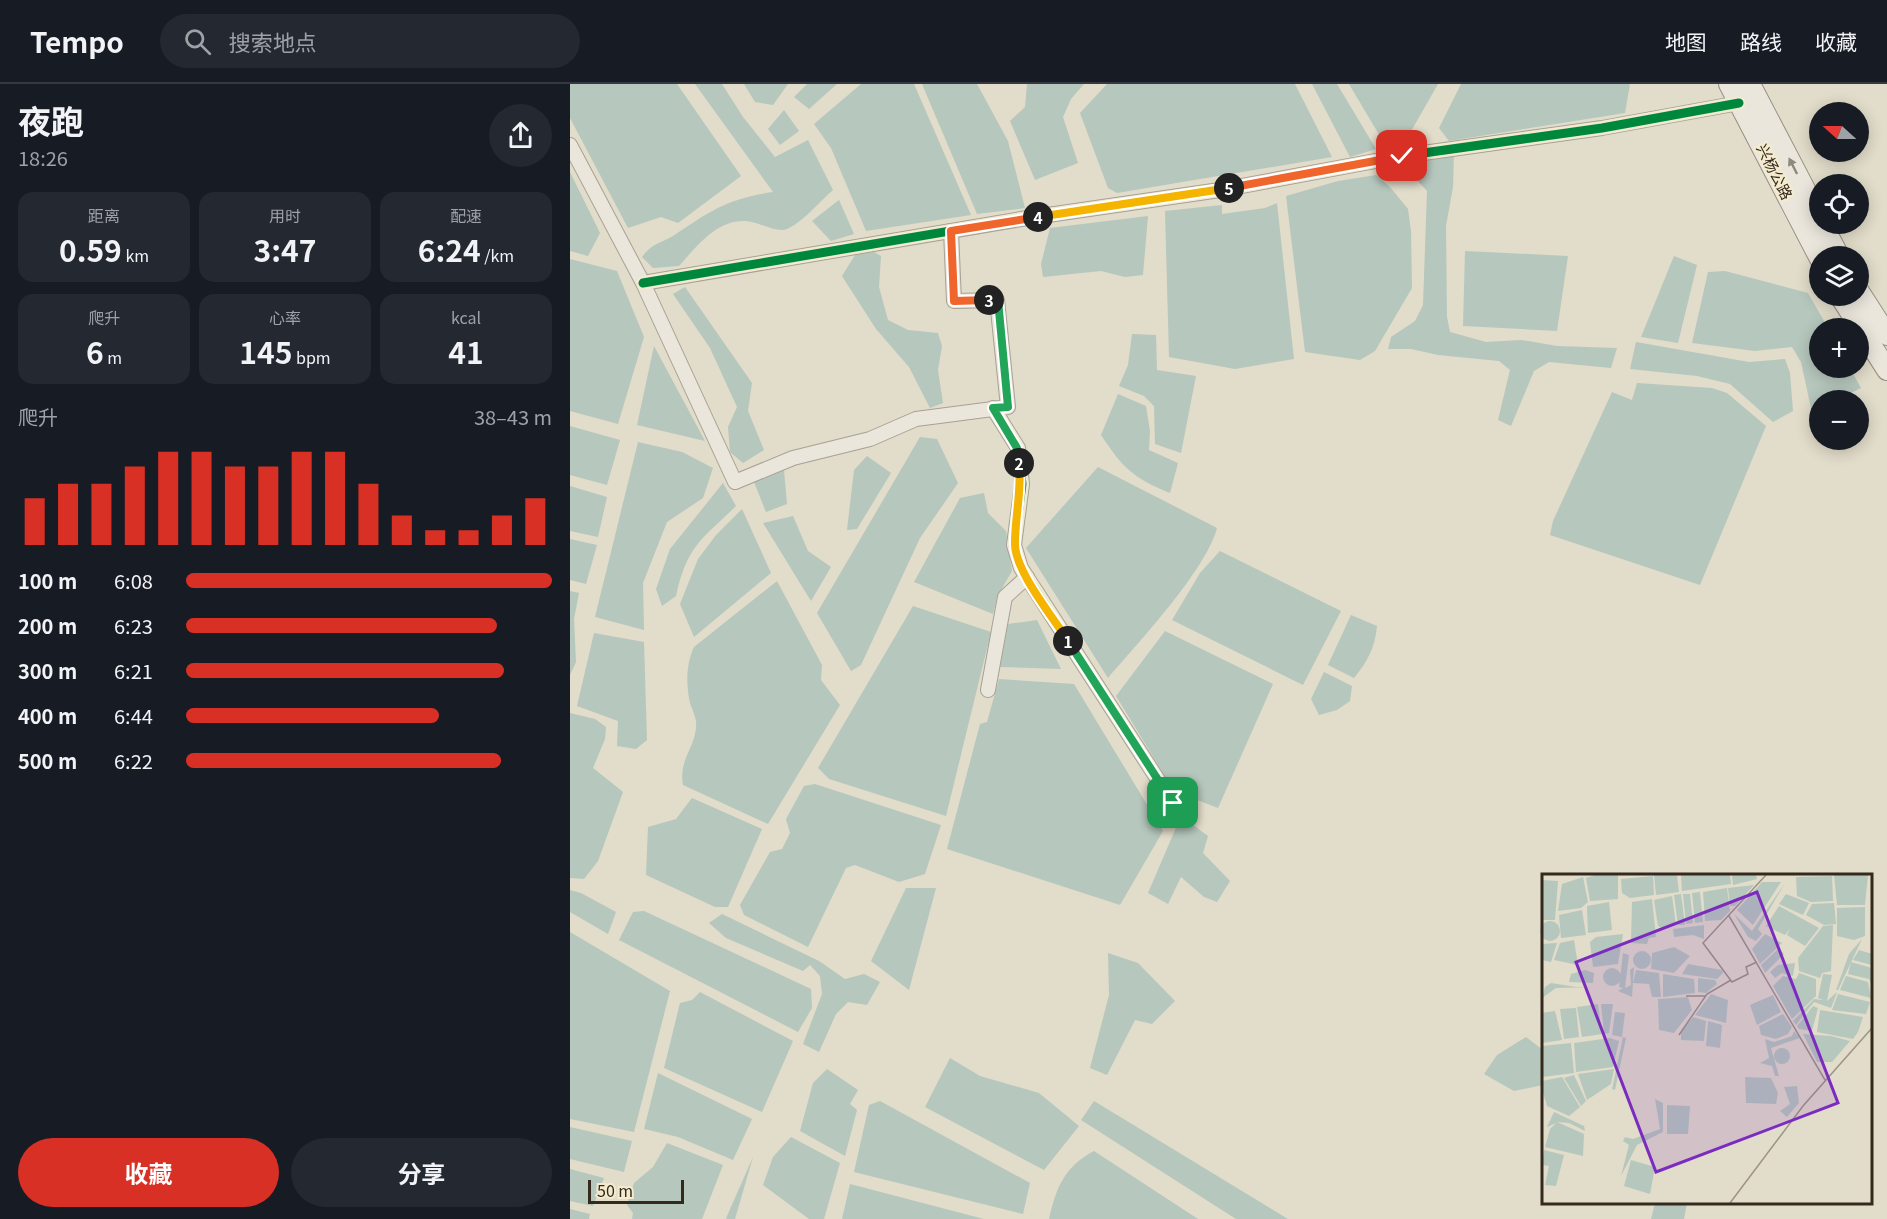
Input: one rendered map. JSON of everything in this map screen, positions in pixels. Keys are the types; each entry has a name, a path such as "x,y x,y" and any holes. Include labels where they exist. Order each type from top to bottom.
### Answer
{"main road":[{"name":"兴杨公路","path":"1729,84 1813,246"},
{"name":"兴杨公路","path":"1750,84 1809,197"},
{"path":"1846,306 1887,370"},
{"path":"1868,306 1887,335"}],"street":[{"path":"643,284 951,231 1220,190 1402,156 1602,128 1739,103"},
{"path":"570,145 643,284 735,482 793,458 870,439 916,419 1008,407 998,300 954,301 951,231"},
{"path":"993,408 1017,448 1022,484 1014,545 1027,577 1173,803 1186,810"},
{"path":"988,690 1005,597 1027,577"}],"shaded area":[{"path":"570,84 677,84 741,176 678,223 661,217 628,228 570,118"},
{"path":"695,84 722,84 743,117 775,157 808,140 833,190 788,229 778,230 746,221 735,222 717,229 708,236 679,266 653,268 642,257 654,246 722,206 773,192"},
{"path":"744,84 788,84 773,105 755,102"},
{"path":"807,84 837,84 809,109 794,97"},
{"path":"861,84 914,84 971,215 866,231 831,148 814,124"},
{"path":"922,84 977,84 1008,141 1025,208 977,214"},
{"path":"1027,84 1084,84 1071,99 1063,117 1078,163 1035,180 1010,121 1025,107"},
{"path":"1107,84 1295,84 1332,157 1117,193 1108,188 1080,113"},
{"path":"1312,84 1337,84 1376,149 1350,157"},
{"path":"1349,84 1438,84 1406,140 1384,143"},
{"path":"1461,84 1630,84 1625,113 1449,141 1439,128"},
{"path":"784,110 799,131 780,145 768,129"},
{"path":"1454,152 1453,187 1446,226 1447,317 1450,332 1486,342 1522,340 1557,346 1617,348 1611,368 1549,362 1534,371 1511,426 1498,420 1510,370 1499,361 1438,355 1411,349 1388,349 1391,337 1415,321 1423,305 1427,191 1414,177 1404,174 1409,159"},
{"path":"570,172 600,233 588,256 570,251"},
{"path":"1376,175 1390,187 1408,209 1411,231 1412,288 1375,351 1360,360 1305,352 1286,196 1338,181"},
{"path":"839,200 854,234 831,241 812,221"},
{"path":"1277,203 1294,359 1235,369 1169,357 1165,211 1222,205 1222,214 1265,208"},
{"path":"1148,216 1143,275 1125,277 1101,271 1043,277 1041,264 1050,228"},
{"path":"1465,251 1568,256 1557,331 1463,326"},
{"path":"874,252 881,256 879,287 888,320 908,330 938,333 942,346 938,370 943,403 930,408 909,367 876,329 842,276 855,255"},
{"path":"1674,256 1697,265 1678,343 1641,337"},
{"path":"570,259 617,271 644,337 618,424 570,411"},
{"path":"1725,271 1808,293 1809,306 1815,306 1822,318 1809,318 1809,378 1856,378 1861,388 1857,390 1809,390 1809,399 1801,362 1792,347 1755,351 1692,343 1708,272"},
{"path":"685,287 752,383 748,411 764,450 743,463 730,452 728,427 737,407 710,348 673,294"},
{"path":"1132,334 1156,335 1157,370 1196,376 1181,453 1155,444 1154,406 1144,396 1119,386 1128,365"},
{"path":"1636,342 1749,362 1785,359 1790,373 1793,411 1773,422 1730,384 1697,376 1630,369"},
{"path":"654,346 705,441 637,425"},
{"path":"1637,383 1712,388 1727,393 1766,426 1700,585 1550,535 1553,521 1612,392 1632,400"},
{"path":"1118,394 1146,406 1150,431 1149,450 1178,463 1170,493 1130,471 1101,435"},
{"path":"570,426 620,440 607,485 570,475"},
{"path":"920,437 937,439 958,483 920,538 861,665 851,671 817,613"},
{"path":"638,442 682,452 713,468 703,498 667,522 643,583 644,630 595,617"},
{"path":"867,456 891,473 857,529 847,530 854,470"},
{"path":"1098,467 1217,528 1200,564 1186,585 1108,678 1026,548"},
{"path":"784,470 787,504 766,512 754,482"},
{"path":"723,483 736,506 697,545 685,566 676,596 662,606 656,589 670,549"},
{"path":"570,486 607,497 598,537 570,531"},
{"path":"984,493 988,513 1006,531 1012,571 997,597 993,614 914,582 960,498"},
{"path":"742,509 771,573 694,637 680,604 698,559 716,535"},
{"path":"793,516 808,551 831,567 811,601 763,523"},
{"path":"570,539 597,545 586,584 570,580"},
{"path":"1220,551 1341,611 1303,685 1172,620 1200,573"},
{"path":"777,581 822,665 821,680 840,705 768,824 683,785 682,776 685,759 696,730 687,682 689,660 694,647"},
{"path":"570,591 579,593 574,619 576,662 570,675"},
{"path":"913,606 991,632 946,816 829,779 818,768"},
{"path":"1351,615 1377,626 1370,654 1354,678 1328,665"},
{"path":"1037,620 1061,669 1000,667 1008,624"},
{"path":"1165,631 1273,684 1218,808 1174,791 1116,696"},
{"path":"594,633 644,642 647,740 636,749 617,746 618,721 577,706"},
{"path":"1324,672 1352,686 1350,701 1337,710 1319,715 1311,699"},
{"path":"999,679 1074,684 1163,831 1120,905 947,849 980,724 987,722"},
{"path":"570,713 595,719 606,727 605,739 593,768 623,792 598,861 584,879 570,878"},
{"path":"815,784 941,825 925,874 899,882 855,865 846,868 808,947 744,915 740,905 770,852 782,849 790,833 786,819 804,786"},
{"path":"692,798 762,829 728,907 715,907 646,875 648,827 676,819"},
{"path":"1181,816 1208,836 1203,853 1230,881 1217,902 1204,897 1181,877 1168,904 1148,893"},
{"path":"906,888 936,888 909,990 871,961"},
{"path":"570,890 581,893 616,912 608,934 570,912"},
{"path":"644,911 811,989 812,1008 798,1032 619,940 633,912"},
{"path":"722,914 819,961 845,979 864,974 880,982 867,1005 848,1002 836,1014 819,1052 803,1044 822,994 820,976 810,965 803,971 726,938 709,923"},
{"path":"570,932 670,991 634,1132 570,1119"},
{"path":"1108,953 1138,963 1175,1001 1152,1024 1135,1020 1107,1075 1090,1068 1109,995"},
{"path":"700,992 793,1041 762,1112 664,1068 680,1003 692,1000"},
{"path":"1526,1037 1542,1049 1542,1085 1514,1091 1484,1074 1497,1055"},
{"path":"950,1058 980,1076 1039,1093 1079,1126 1044,1170 925,1107"},
{"path":"827,1069 858,1090 850,1104 857,1110 845,1156 800,1131 813,1083"},
{"path":"658,1073 752,1119 733,1160 678,1137 644,1129"},
{"path":"880,1101 1030,1183 1023,1214 854,1172 869,1105"},
{"path":"1094,1101 1288,1219 1236,1219 1081,1120"},
{"path":"570,1127 632,1141 624,1172 570,1159"},
{"path":"791,1137 840,1163 824,1219 809,1219 763,1185 773,1157"},
{"path":"667,1143 723,1165 702,1219 632,1219 633,1213 627,1205 634,1183 653,1167"},
{"path":"1094,1151 1198,1219 1049,1219 1058,1188 1068,1171"},
{"path":"753,1157 735,1219 726,1219 727,1216"},
{"path":"570,1169 604,1178 593,1206 570,1201"},
{"path":"850,1184 984,1219 842,1219"},
{"path":"1655,1204 1687,1204 1684,1219 1651,1219"},
{"path":"570,1209 590,1214 589,1219 570,1219"}],"cycle path":[{"path":"643,283 1027,218 1220,190 1402,156 1602,128 1739,103"},
{"path":"993,408 1018,448 1022,484 1014,545 1021,568 1173,803 1186,810"}],"route":[{"path":"1173,803 1021,568 1014,545 1022,484 1017,448 993,408 1008,407 998,300 954,301 951,231 1220,190 1402,156"}]}
